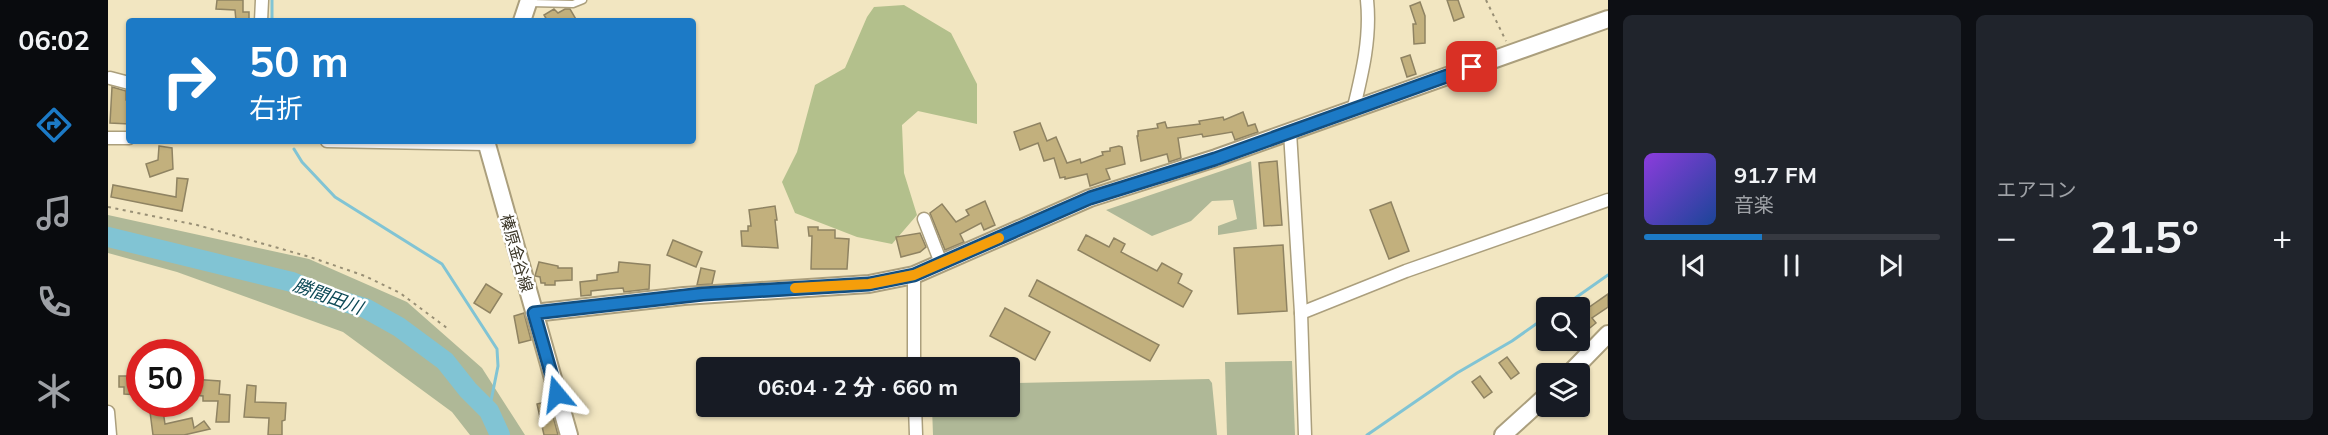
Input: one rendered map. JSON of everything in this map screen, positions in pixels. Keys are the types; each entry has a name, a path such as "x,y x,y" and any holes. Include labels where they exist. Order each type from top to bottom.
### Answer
{"street":[{"path":"261,18 262,0"},
{"path":"1353,111 1365,62 1369,16 1366,0"},
{"path":"523,18 529,1"},
{"path":"534,313 684,296 869,284 914,275 1090,198 1353,111 1511,52 1608,19"},
{"path":"110,78 126,82"},
{"path":"1290,132 1301,313 1305,435"},
{"path":"108,138 126,138"},
{"name":"榛原金谷線","path":"487,144 569,435"},
{"path":"1301,313 1406,272 1608,200"},
{"path":"924,219 942,263"},
{"path":"914,275 914,357"},
{"path":"1580,363 1608,334"},
{"path":"1503,435 1536,405"},
{"path":"108,412 110,435"},
{"path":"915,417 916,435"}],"lane":[{"path":"529,1 573,4 583,0"}],"path":[{"path":"1486,0 1511,52"},
{"path":"108,207 197,225 310,256 365,276 400,293 447,328"}],"green space":[{"path":"904,5 951,33 977,84 977,124 918,111 902,125 904,173 917,215 892,244 857,237 795,213 782,182 797,152 815,85 845,68 867,17 874,7"},
{"path":"1251,161 1257,229 1218,235 1218,226 1237,219 1233,200 1212,201 1191,221 1152,236 1106,210"},
{"path":"108,215 309,259 407,302 482,368 525,435 470,435 452,412 343,332 177,272 108,253"},
{"path":"1292,361 1295,435 1227,435 1225,362"},
{"path":"1209,379 1212,383 1217,435 933,435 932,417 1020,417 1020,383"}],"building":[{"path":"217,0 243,0 243,12 249,12 249,18 236,18 235,10 216,9"},
{"path":"1447,0 1458,0 1464,17 1454,21"},
{"path":"1420,2 1425,16 1425,43 1414,44 1413,24 1416,24 1410,6"},
{"path":"554,9 558,13 570,9 575,18 546,18 544,15"},
{"path":"1410,55 1416,74 1407,77 1401,58"},
{"path":"112,87 126,91 126,124 110,123"},
{"path":"1243,112 1248,126 1255,124 1258,132 1235,140 1232,132 1178,138 1181,158 1169,162 1167,154 1141,161 1138,131 1158,128 1157,124 1165,122 1167,128 1200,124 1199,121 1223,117 1224,120"},
{"path":"1040,123 1047,141 1056,137 1067,163 1080,159 1081,163 1103,155 1102,152 1110,151 1110,148 1119,146 1122,147 1125,164 1106,169 1110,179 1090,186 1087,174 1060,178 1054,158 1044,161 1038,143 1020,150 1014,132"},
{"path":"159,146 172,148 173,169 150,177 146,164 158,160"},
{"path":"1277,161 1282,225 1264,226 1259,163"},
{"path":"177,178 188,179 182,211 111,197 113,185 176,197"},
{"path":"985,201 995,225 984,230 981,223 960,234 964,242 945,250 930,213 942,204 956,222 969,215 966,210"},
{"path":"1391,202 1409,251 1389,259 1370,210"},
{"path":"775,206 778,248 742,246 741,231 748,231 748,226 751,226 749,210"},
{"path":"808,227 818,227 818,230 835,230 835,238 849,239 847,269 811,269 812,236 809,236"},
{"path":"920,233 926,247 920,252 901,257 896,237"},
{"path":"1086,235 1109,247 1114,238 1125,244 1121,252 1157,271 1162,263 1182,274 1178,283 1192,291 1183,307 1078,250"},
{"path":"673,240 702,252 696,267 667,255"},
{"path":"1283,245 1287,311 1238,314 1234,248"},
{"path":"539,262 558,266 558,268 572,268 572,280 555,281 555,285 541,283 540,277 535,276"},
{"path":"619,262 650,265 649,289 624,292 623,288 609,289 591,291 591,295 581,296 580,282 597,280 597,275 618,272"},
{"path":"701,268 715,271 712,284 697,285"},
{"path":"1037,280 1159,345 1150,361 1029,296"},
{"path":"486,284 502,294 490,313 474,303"},
{"path":"1608,294 1608,307 1592,318 1596,323 1590,328 1590,307"},
{"path":"1005,308 1050,332 1035,360 990,336"},
{"path":"524,313 531,340 519,343 514,316"},
{"path":"1507,357 1519,373 1511,379 1499,363"},
{"path":"119,376 126,376 126,394 124,394 124,387 119,387"},
{"path":"1480,376 1492,392 1484,398 1472,382"},
{"path":"204,380 220,381 219,394 230,395 229,422 216,422 218,401 204,401"},
{"path":"247,385 256,386 255,402 286,403 282,435 268,435 269,418 244,417"},
{"path":"549,401 558,435 544,435 537,404"},
{"path":"151,417 164,417 165,424 192,418 194,428 204,421 210,429 184,435 153,435"}],"waterway":[{"path":"272,0 272,18"},
{"path":"294,149 302,162 335,197 442,264 497,349 498,366 489,411"},
{"name":"勝間田川","path":"108,237 292,282 331,298 365,308 399,327 445,361 468,390 489,411 500,435"},
{"path":"1577,297 1608,275"},
{"path":"1367,435 1457,373 1536,324"}],"slow traffic":[{"path":"795,288 869,284 914,275 999,238"}],"route":[{"path":"557,394 534,313 703,294 869,284 914,275 1090,198 1215,159 1472,67"}]}
